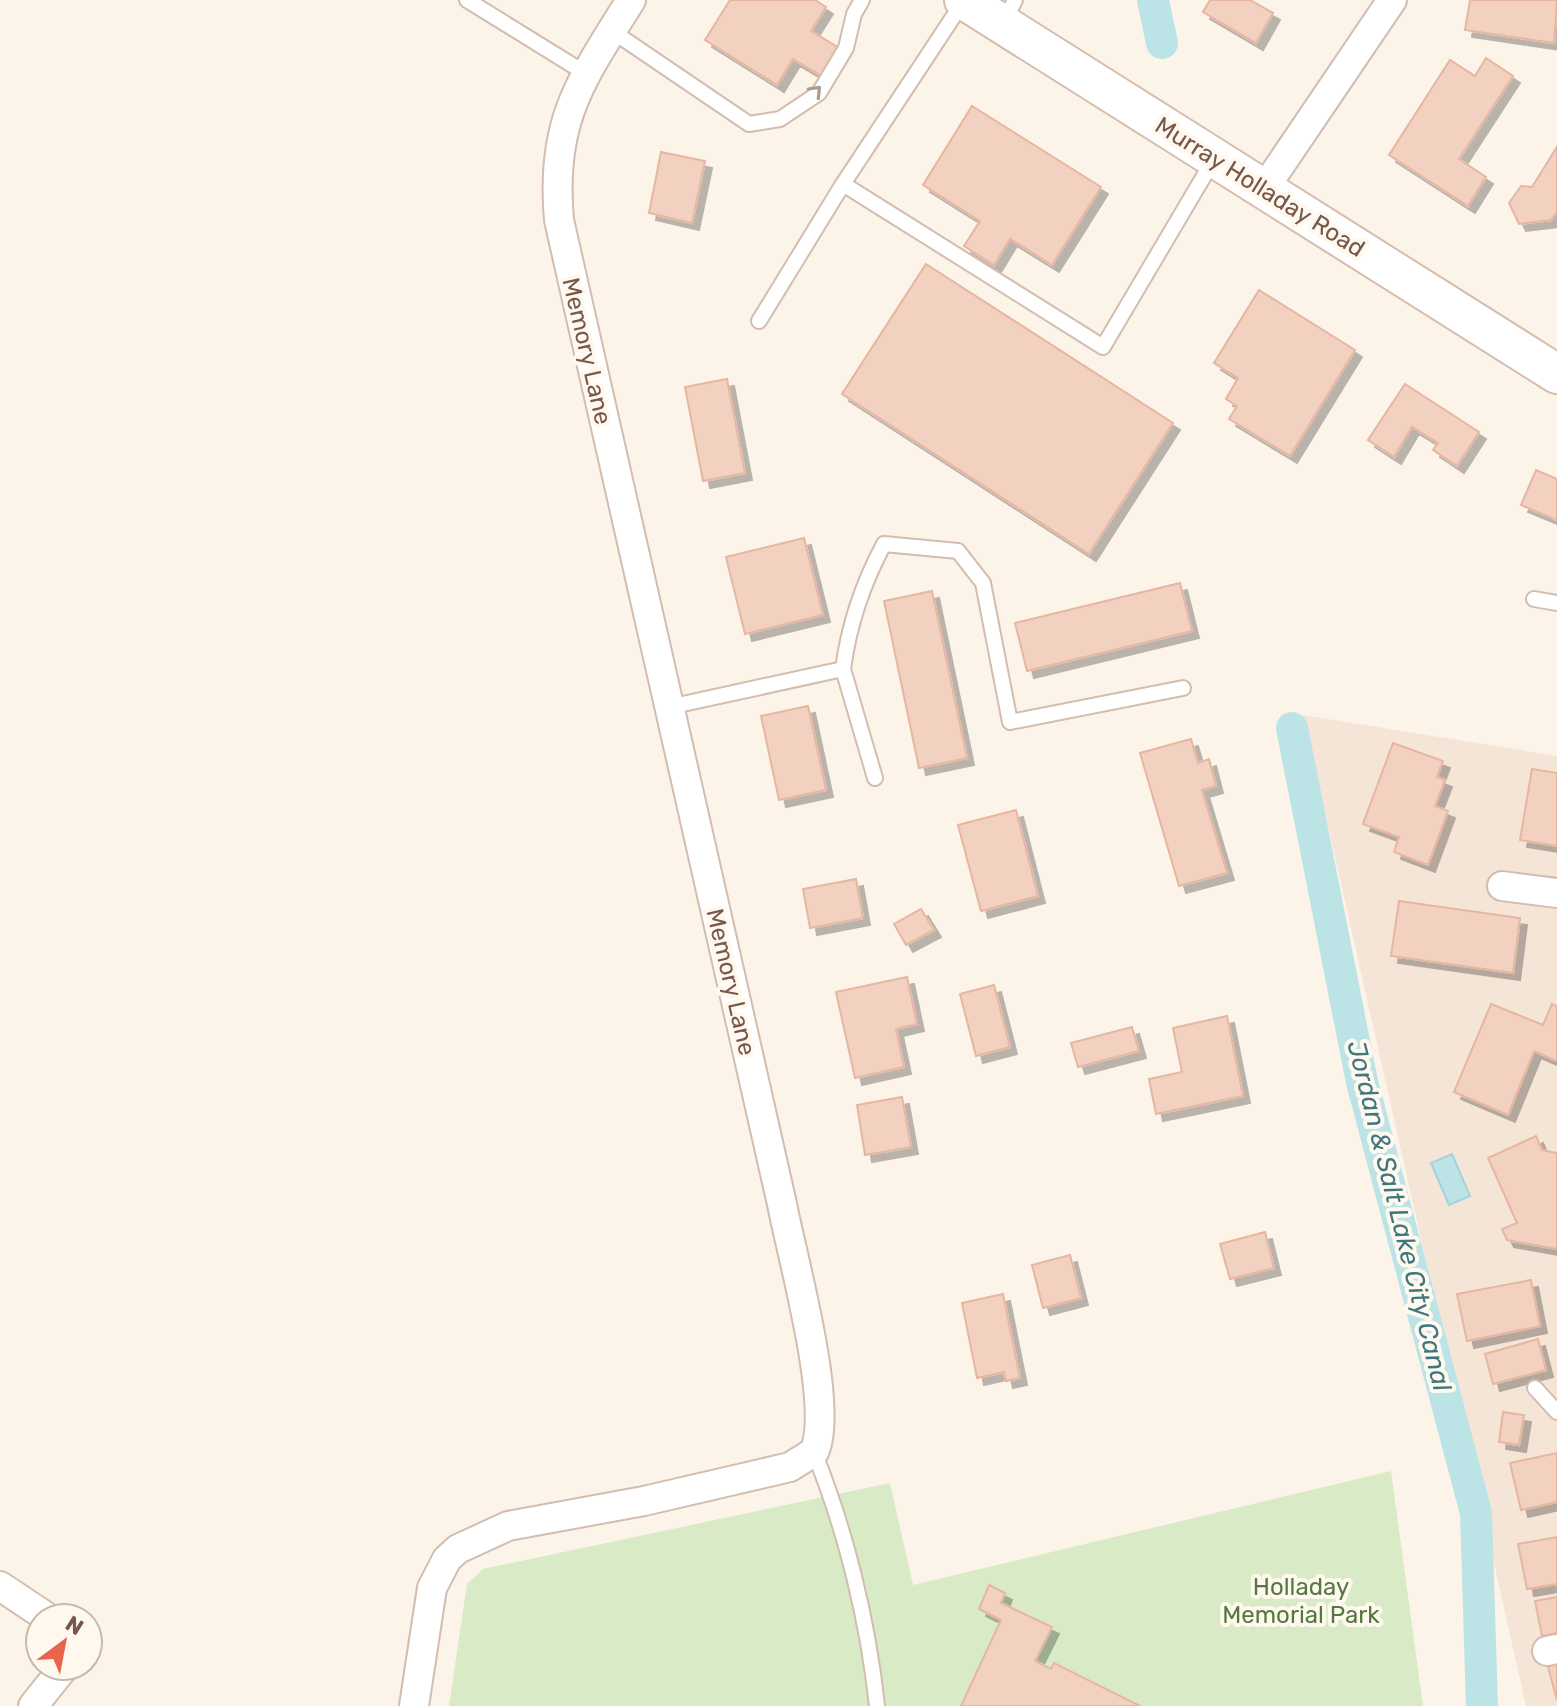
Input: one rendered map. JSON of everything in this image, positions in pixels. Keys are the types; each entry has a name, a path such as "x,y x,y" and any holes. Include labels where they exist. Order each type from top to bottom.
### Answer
{"main road":[{"name":"Murray Holladay Road","path":"964,0 1009,12 1214,158 1557,374"}],"street":[{"name":"Memory Lane","path":"631,0 585,73 564,123 559,147 559,220 810,1345 821,1409 819,1443 814,1452"},
{"path":"1264,189 1392,0"},
{"path":"1502,886 1557,893"},
{"path":"414,1706 432,1588 442,1567 458,1549 508,1526 644,1501 790,1467 814,1452"},
{"path":"0,1586 24,1602"},
{"path":"33,1706 52,1682"}],"lane":[{"path":"467,0 585,73"},
{"path":"612,31 749,124 780,119 819,93 846,48 854,14 862,0"},
{"path":"759,321 843,184 964,0"},
{"path":"843,184 1103,347 1214,158"},
{"path":"875,778 843,669 849,629 866,579 884,544 958,551 983,583 1010,722 1183,688"},
{"path":"1534,599 1557,603"},
{"path":"669,707 843,669"},
{"path":"1535,1388 1557,1412"},
{"path":"814,1452 832,1496 873,1666 877,1706"}],"shaded area":[{"path":"1303,715 1557,756 1557,1706 1526,1706"}],"green space":[{"name":"Holladay Memorial Park","path":"1391,1471 1423,1706 449,1706 467,1584 483,1569 890,1483 913,1585"}],"water":[{"path":"1452,1154 1470,1196 1449,1205 1431,1163"}],"building":[{"path":"730,0 815,0 826,7 811,31 841,49 823,77 793,59 777,85 705,40"},
{"path":"1210,0 1250,0 1273,13 1256,43 1203,12"},
{"path":"1470,0 1557,0 1554,43 1465,30"},
{"path":"1486,58 1513,76 1459,159 1486,177 1468,206 1389,155 1450,60 1475,76"},
{"path":"972,106 1101,187 1052,265 1010,239 994,265 964,246 980,221 923,185"},
{"path":"1557,147 1557,211 1551,220 1519,224 1509,203 1521,186 1532,187"},
{"path":"661,152 705,161 692,223 649,213"},
{"path":"926,264 1173,423 1089,554 842,394"},
{"path":"1259,290 1355,350 1290,456 1229,419 1237,406 1226,399 1238,378 1214,363"},
{"path":"727,379 745,473 703,481 685,387"},
{"path":"1405,384 1479,432 1457,466 1433,450 1438,443 1412,427 1394,457 1368,440"},
{"path":"1536,470 1557,479 1557,520 1521,505"},
{"path":"804,538 823,615 745,634 726,557"},
{"path":"1180,583 1192,631 1027,671 1015,623"},
{"path":"932,591 967,758 919,768 884,601"},
{"path":"808,706 826,790 779,800 761,716"},
{"path":"1191,739 1198,763 1209,759 1216,786 1202,790 1227,873 1179,886 1140,753"},
{"path":"1393,743 1443,761 1437,777 1445,780 1435,806 1448,811 1428,865 1394,852 1399,837 1363,824"},
{"path":"1532,769 1557,773 1557,846 1520,840"},
{"path":"1016,810 1038,896 981,911 958,825"},
{"path":"856,879 863,918 810,928 803,889"},
{"path":"1399,901 1520,918 1513,973 1391,956"},
{"path":"921,909 934,930 906,945 894,924"},
{"path":"907,977 917,1024 896,1029 904,1067 855,1078 836,992"},
{"path":"994,985 1010,1047 976,1056 960,994"},
{"path":"1491,1004 1543,1025 1552,1004 1557,1006 1557,1061 1534,1051 1508,1115 1454,1092"},
{"path":"1227,1016 1243,1096 1156,1114 1149,1079 1182,1072 1173,1028"},
{"path":"1132,1027 1139,1051 1078,1067 1071,1043"},
{"path":"902,1097 911,1147 865,1155 857,1105"},
{"path":"1536,1136 1542,1150 1557,1153 1557,1249 1507,1240 1502,1229 1517,1223 1488,1158"},
{"path":"1265,1232 1274,1268 1230,1279 1220,1244"},
{"path":"1070,1255 1081,1298 1043,1308 1032,1265"},
{"path":"1531,1280 1540,1326 1467,1341 1457,1294"},
{"path":"1003,1294 1020,1378 1006,1381 1004,1372 977,1378 962,1303"},
{"path":"1538,1339 1546,1370 1493,1384 1485,1354"},
{"path":"1503,1412 1524,1415 1519,1445 1499,1442"},
{"path":"1557,1453 1557,1502 1521,1510 1510,1463"},
{"path":"1557,1537 1557,1584 1527,1589 1518,1544"},
{"path":"989,1585 1005,1593 1001,1603 1052,1627 1035,1661 1051,1669 1054,1663 1140,1706 961,1706 1001,1620 979,1609"},
{"path":"1557,1597 1557,1633 1542,1636 1535,1601"},
{"path":"1557,1664 1557,1700 1548,1667"}],"waterway":[{"name":"Jordan & Salt Lake City Canal","path":"1153,0 1162,43"},
{"name":"Jordan & Salt Lake City Canal","path":"1292,728 1362,1082 1476,1513 1482,1706"}]}
